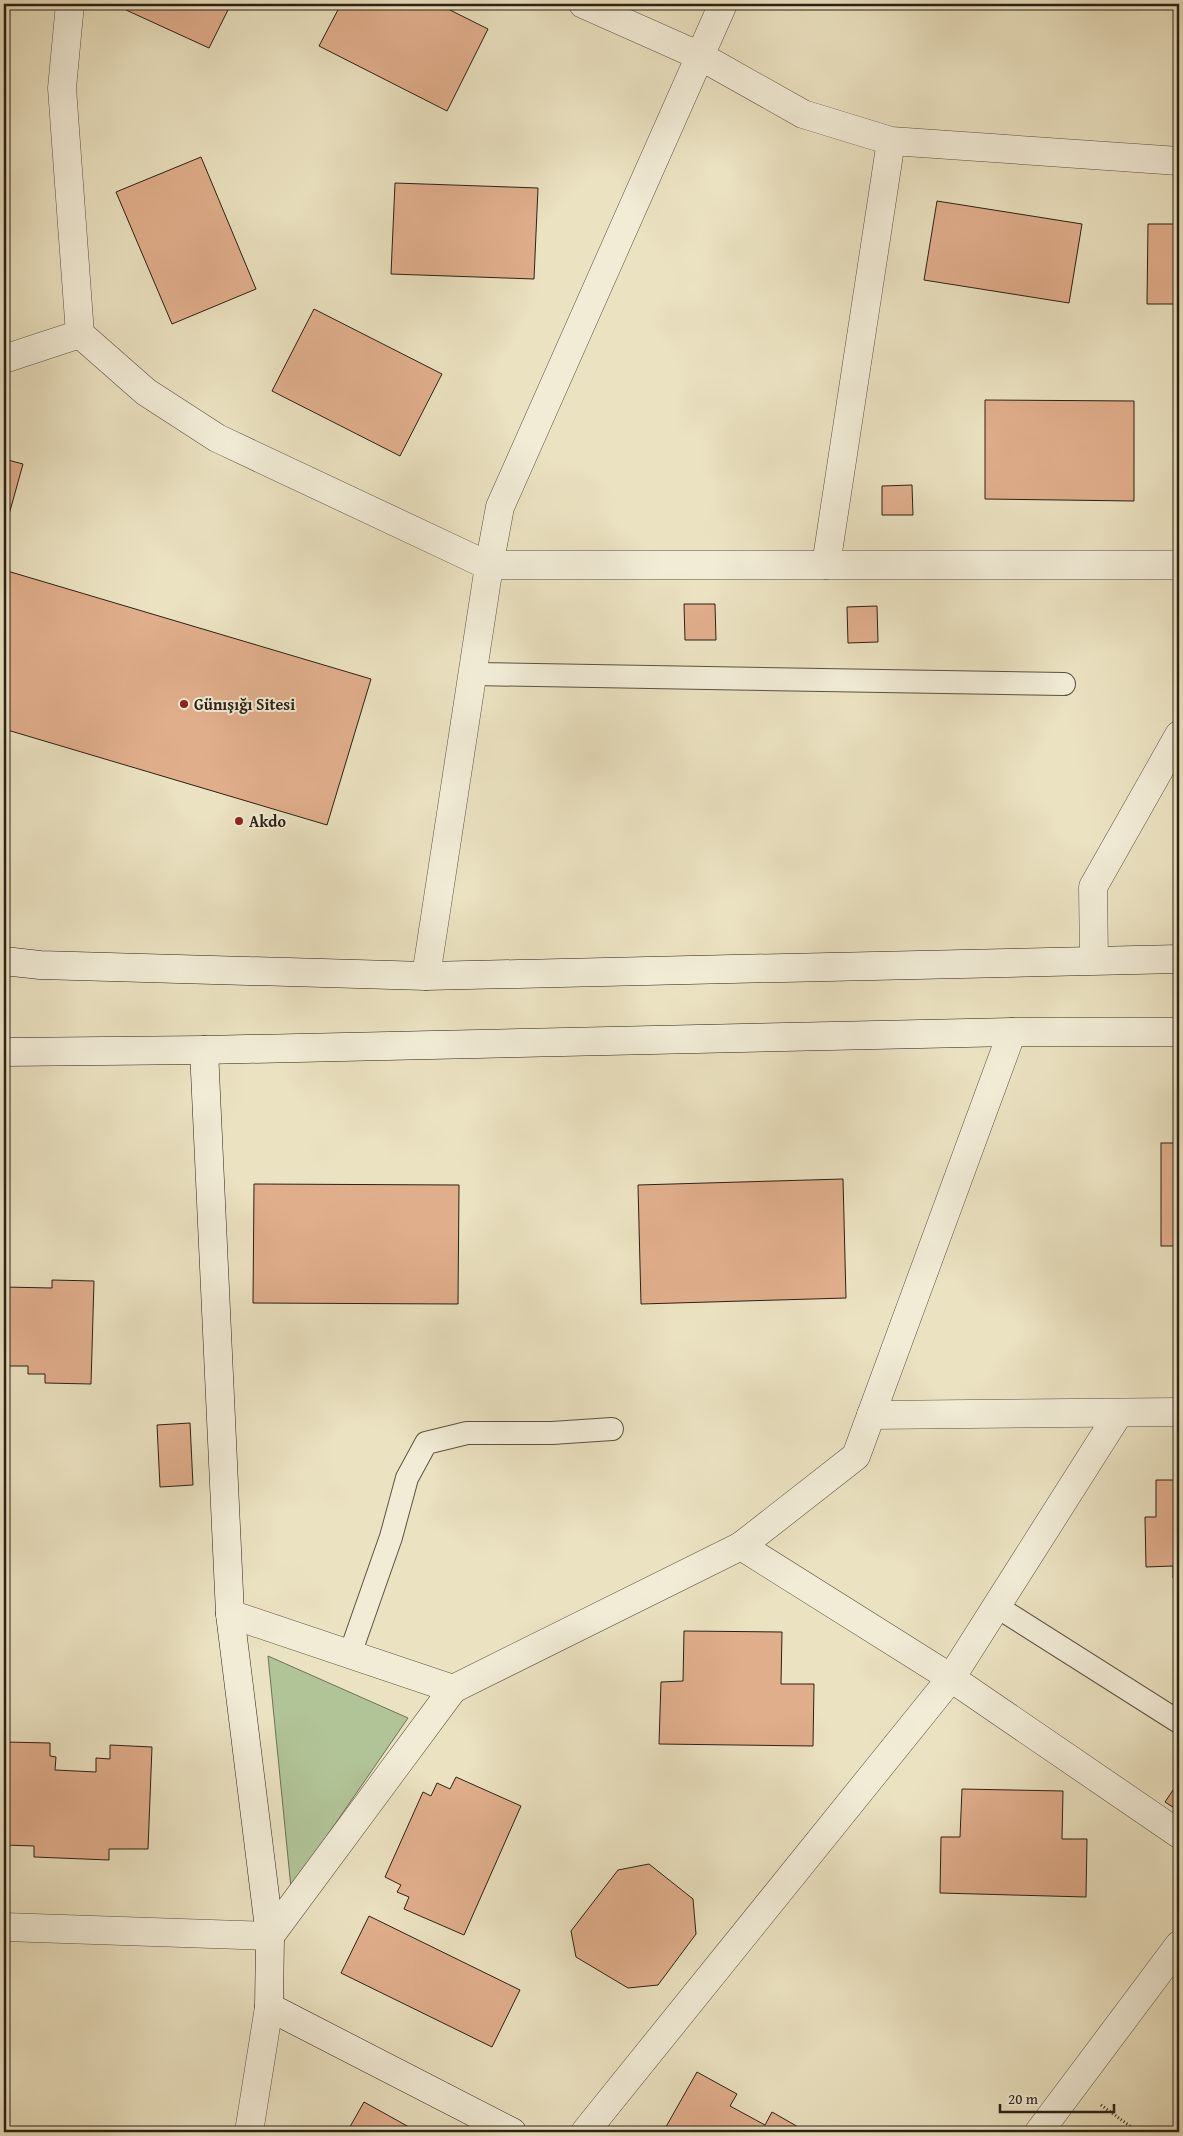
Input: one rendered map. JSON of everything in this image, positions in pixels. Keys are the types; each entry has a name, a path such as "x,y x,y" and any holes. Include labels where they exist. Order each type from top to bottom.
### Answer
{"street":[{"path":"70,4 62,88 80,334 146,392 217,438 489,566 507,564 1179,565"},
{"path":"583,4 700,56 803,114 891,141 1179,161"},
{"path":"426,976 489,566 500,507 723,4"},
{"path":"826,565 891,141"},
{"path":"4,359 80,334"},
{"path":"1094,960 1093,887 1179,735"},
{"path":"4,943 86,966"},
{"path":"4,960 40,965 426,976 1179,959"},
{"path":"270,1936 453,1689 741,1546 856,1456 1012,1032"},
{"path":"11,1054 1012,1032 1179,1032"},
{"path":"204,1050 230,1614 270,1936 269,2007 249,2132"},
{"path":"871,1415 1179,1412"},
{"path":"585,2132 951,1678 1119,1413"},
{"path":"741,1546 951,1678 1179,1834"},
{"path":"230,1614 453,1689"},
{"path":"4,1927 270,1936"},
{"path":"1039,2132 1179,1945"},
{"path":"269,2007 512,2132"}],"lane":[{"path":"473,674 1064,684"},
{"path":"350,1654 391,1537 407,1478 426,1443 467,1433 552,1433 612,1429"},
{"path":"996,1606 1179,1722"}],"path":[{"path":"1074,2085 1138,2132"}],"green space":[{"path":"268,1656 408,1718 291,1888"}],"building":[{"path":"129,4 231,4 209,48 126,10"},
{"path":"341,4 438,4 488,29 447,111 319,46"},
{"path":"201,157 256,289 172,324 116,192"},
{"path":"395,183 538,188 534,279 391,274"},
{"path":"937,201 1082,224 1069,303 924,280"},
{"path":"1148,224 1179,224 1179,304 1147,304"},
{"path":"314,309 442,374 400,456 272,391"},
{"path":"985,400 1134,401 1134,501 985,499"},
{"path":"4,459 23,464 5,529 4,528"},
{"path":"912,485 913,515 882,515 882,486"},
{"name":"Günışığı Sitesi","path":"4,570 371,679 327,825 4,729"},
{"path":"684,604 715,604 716,640 685,640"},
{"path":"877,606 878,642 848,643 847,607"},
{"path":"1161,1143 1179,1143 1179,1246 1161,1246"},
{"path":"843,1179 846,1298 641,1304 638,1185"},
{"path":"254,1184 459,1185 458,1304 253,1303"},
{"path":"52,1280 94,1281 91,1384 45,1383 45,1374 28,1374 28,1366 4,1366 4,1287 52,1288"},
{"path":"190,1423 193,1485 160,1487 157,1425"},
{"path":"1177,1472 1179,1472 1179,1578 1173,1578 1173,1566 1146,1567 1145,1517 1156,1517 1156,1480 1177,1480"},
{"path":"684,1631 782,1632 781,1684 814,1684 813,1746 659,1744 661,1682 683,1681"},
{"path":"5,1742 50,1743 50,1756 56,1757 55,1770 96,1772 96,1758 110,1759 110,1745 152,1747 148,1849 109,1849 109,1860 34,1857 34,1846 4,1845"},
{"path":"456,1777 521,1806 464,1935 404,1909 409,1897 397,1892 401,1885 385,1877 423,1792 431,1796 437,1783 450,1789"},
{"path":"1179,1781 1179,1811 1165,1802"},
{"path":"962,1789 1063,1791 1062,1839 1087,1839 1086,1897 940,1893 941,1837 960,1837"},
{"path":"649,1864 693,1899 696,1934 658,1985 628,1988 576,1957 571,1931 618,1870"},
{"path":"369,1916 520,1990 492,2047 341,1973"},
{"path":"697,2072 737,2094 730,2106 765,2125 772,2112 807,2132 663,2132"},
{"path":"364,2102 418,2132 347,2132"}],"place":[{"name":"Günışığı Sitesi","path":"184,704"},
{"name":"Akdo","path":"239,821"}]}
